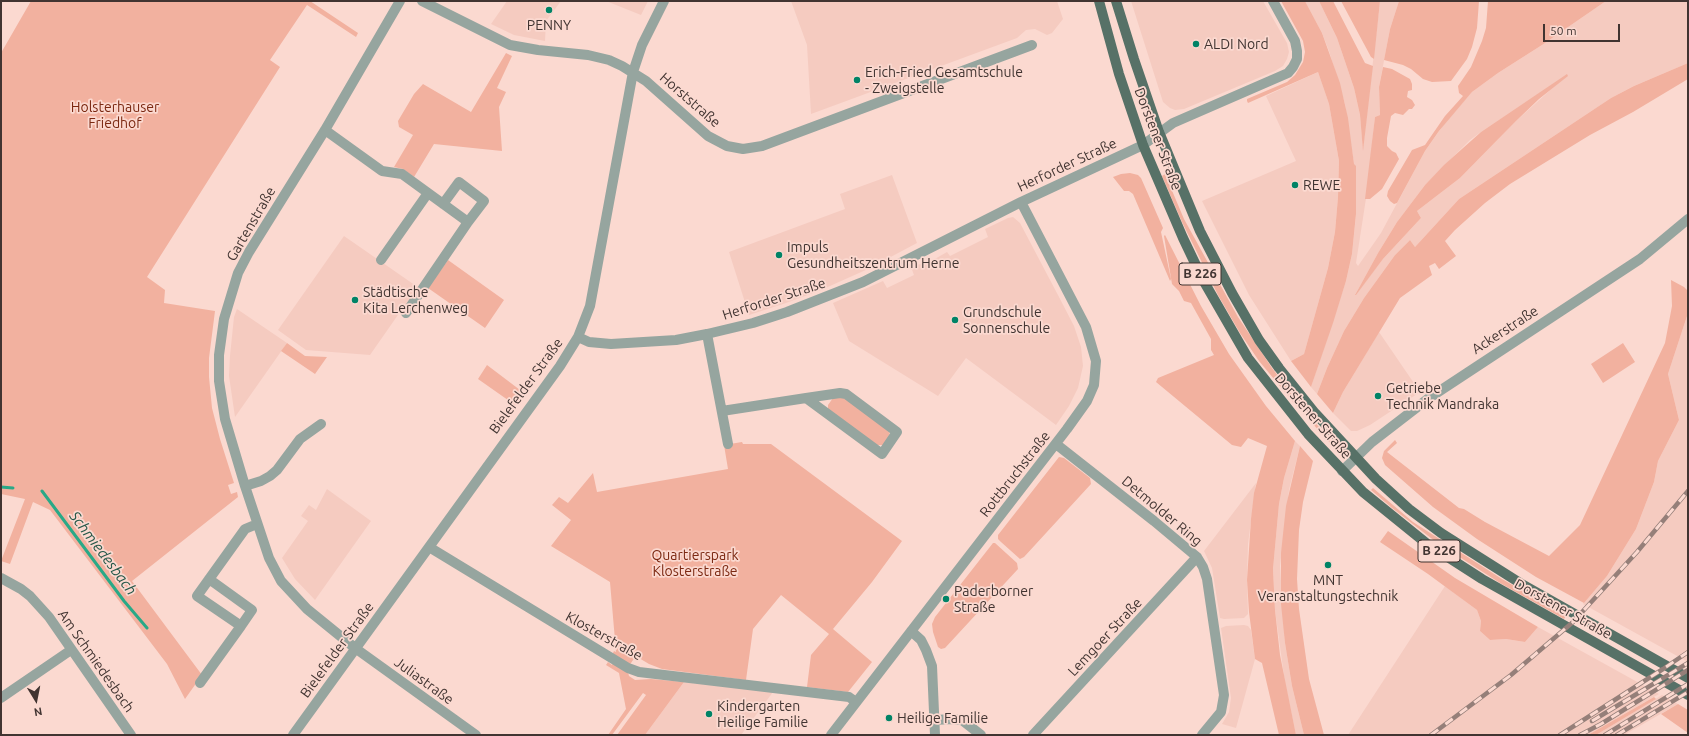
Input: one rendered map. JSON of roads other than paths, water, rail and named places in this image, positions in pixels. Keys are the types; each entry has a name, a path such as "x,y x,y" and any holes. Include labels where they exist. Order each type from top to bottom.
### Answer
{"main road":[{"name":"Dorstener Straße","path":"1099,1 1119,74 1143,145 1183,238 1218,306 1248,358 1296,420 1363,492 1426,543 1482,579 1688,695"},
{"name":"Dorstener Straße","path":"1116,1 1159,132 1200,231 1232,293 1259,340 1315,413 1376,479 1441,533 1520,583 1688,678"}],"street":[{"name":"Gartenstraße","path":"355,648 307,608 281,581 269,558 225,419 221,400 219,355 224,319 238,274 249,252 325,130 400,1"},
{"name":"Horststraße","path":"422,1 510,45 538,50 588,55 609,60 633,72 646,81 708,136 727,146 744,149 762,146 1032,45"},
{"name":"Bielefelder Straße","path":"293,735 560,366 578,337 590,306 633,72 644,39 664,1"},
{"name":"Dorstener Straße","path":"1159,132 1184,118 1288,73 1297,59 1295,41 1273,1"},
{"path":"325,130 382,171 402,174 468,222"},
{"name":"Herforder Straße","path":"578,337 589,342 611,344 676,340 753,323 826,298 863,282 1021,202 1143,145 1159,132"},
{"path":"406,313 484,201 459,182 443,204"},
{"path":"381,260 428,193"},
{"name":"Rottbruchstraße","path":"831,735 1056,444 1087,401 1094,385 1096,361 1086,327 1021,202"},
{"name":"Ackerstraße","path":"1342,471 1355,457 1429,398 1640,259 1688,219"},
{"path":"707,334 728,444"},
{"path":"722,411 806,398 840,393 846,394 897,432 882,454 806,398"},
{"path":"245,486 261,481 270,476 277,470 300,439 321,424"},
{"name":"Detmolder Ring","path":"1056,444 1143,512 1197,557 1203,567 1207,579 1224,695 1221,712 1202,735"},
{"path":"241,626 197,596 245,529 257,524"},
{"name":"Klosterstraße","path":"429,547 628,668 639,672 849,697 856,702"},
{"name":"Lemgoer Straße","path":"1033,735 1197,557"},
{"name":"Am Schmiedesbach","path":"1,578 21,589 38,604 131,735"},
{"path":"200,683 252,610 209,579"},
{"path":"911,630 921,640 930,660 935,735"},
{"name":"Juliastraße","path":"355,648 476,735"},
{"path":"1,698 71,650"},
{"path":"934,720 962,720 981,735"}],"waterway":[{"name":"Schmiedesbach","path":"1,487 13,488"},
{"name":"Schmiedesbach","path":"42,491 124,601 147,628"}],"railway":[{"path":"1431,735 1511,675 1573,622 1637,552 1688,491"},
{"path":"1560,735 1688,652"},
{"path":"1592,721 1688,663"},
{"path":"1580,735 1601,724 1688,670"},
{"path":"1605,735 1688,684"},
{"path":"1617,735 1688,692"}],"place":[{"name":"PENNY","path":"549,10"},
{"name":"ALDI Nord","path":"1196,44"},
{"name":"Erich-Fried Gesamtschule - Zweigstelle","path":"857,80"},
{"name":"REWE","path":"1295,185"},
{"name":"Impuls Gesundheitszentrum Herne","path":"779,255"},
{"name":"Städtische Kita Lerchenweg","path":"355,300"},
{"name":"Grundschule Sonnenschule","path":"955,320"},
{"name":"Getriebe Technik Mandraka","path":"1378,396"},
{"name":"MNT Veranstaltungstechnik","path":"1328,565"},
{"name":"Paderborner Straße","path":"946,599"},
{"name":"Kindergarten Heilige Familie","path":"709,714"},
{"name":"Heilige Familie","path":"889,718"}],"park label":[{"name":"Holsterhauser Friedhof","path":"115,116"},
{"name":"Quartierspark Klosterstraße","path":"695,564"}]}
